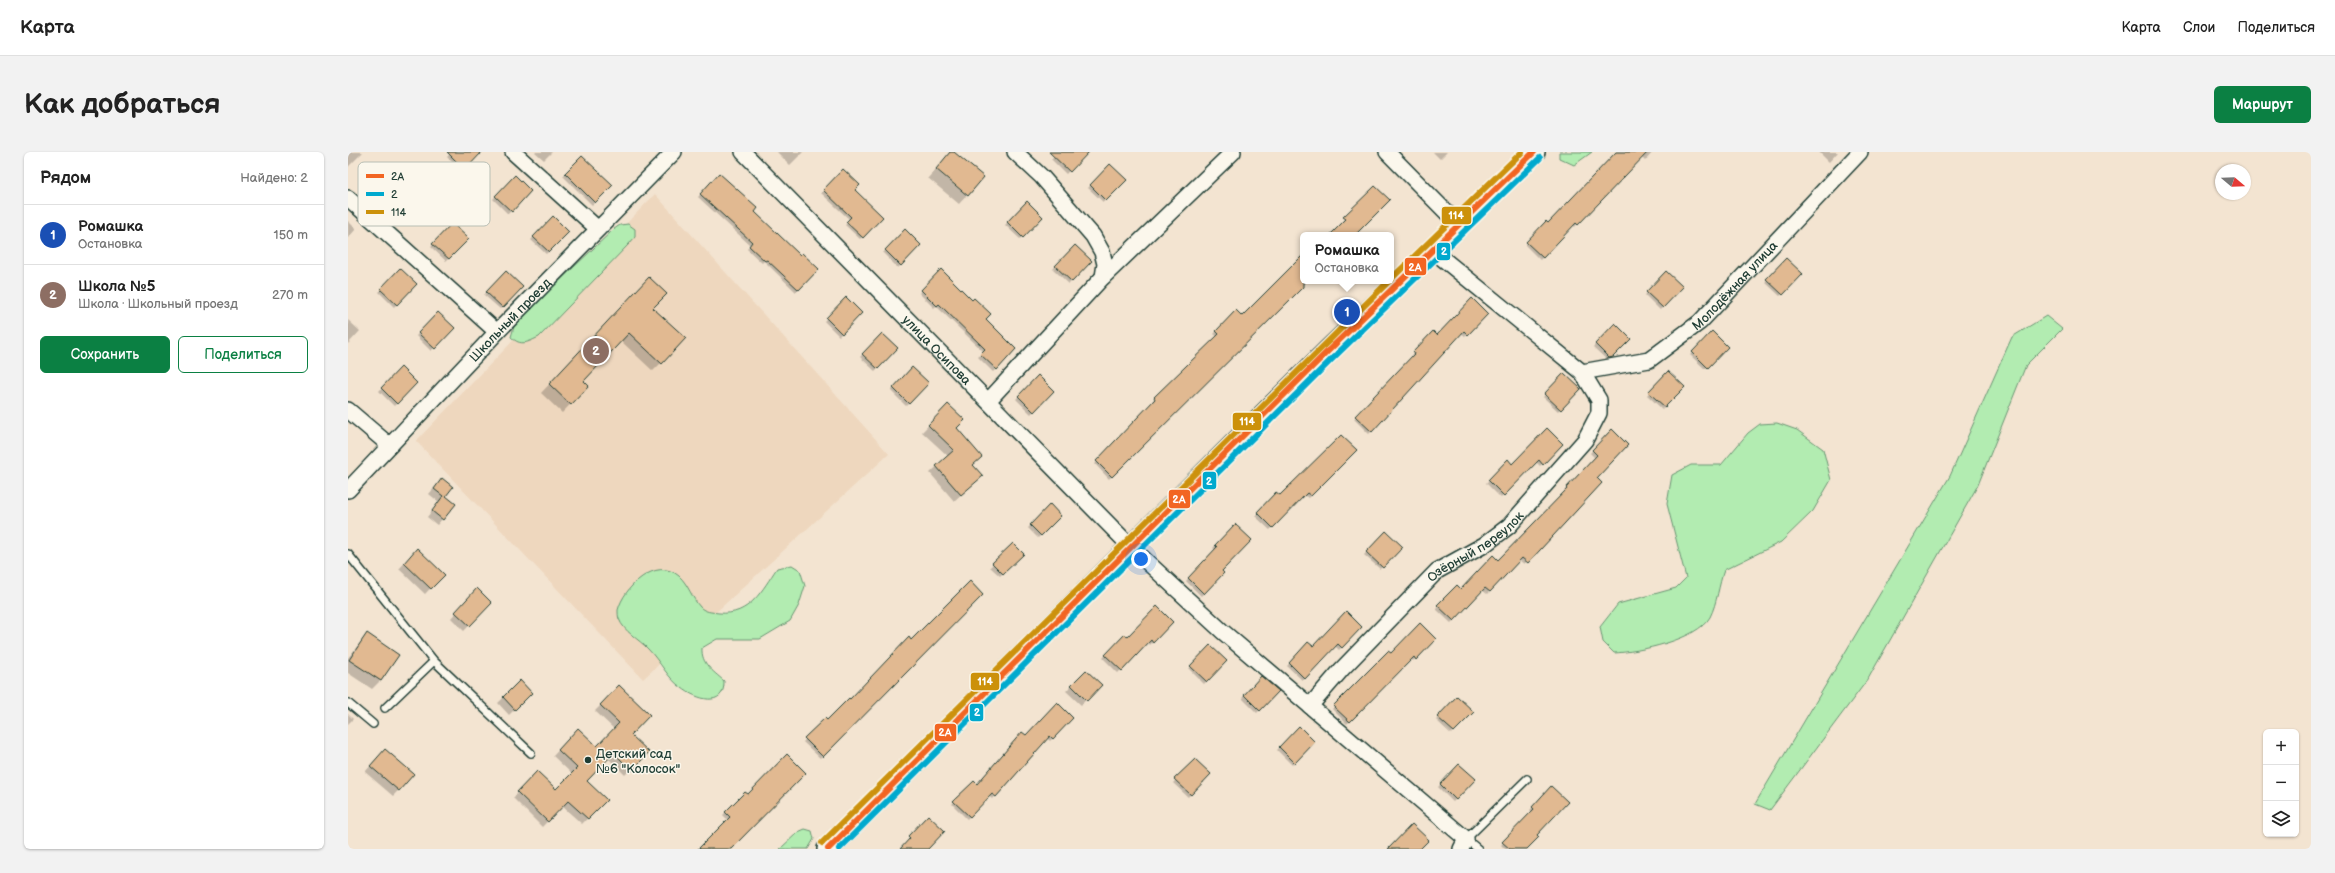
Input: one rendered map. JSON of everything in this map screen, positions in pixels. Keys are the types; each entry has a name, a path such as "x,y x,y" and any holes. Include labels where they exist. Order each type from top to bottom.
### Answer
{"main road":[{"path":"828,849 1132,548 1328,351 1534,152"}],"street":[{"path":"514,152 598,229"},
{"name":"Школьный проезд","path":"348,490 497,332 674,152"},
{"name":"улица Осипова","path":"743,152 989,400 1132,548 1222,631 1310,706 1464,844"},
{"path":"1015,152 1042,177 1092,236 1102,252 1105,264 1103,277"},
{"path":"989,400 1103,277 1233,152"},
{"path":"1387,152 1459,225"},
{"name":"Молодёжная улица","path":"1582,372 1649,360 1700,322 1860,152"},
{"path":"348,198 358,207"},
{"path":"379,226 497,332"},
{"path":"1432,250 1582,372"},
{"name":"Озёрный переулок","path":"1310,706 1342,670 1438,571 1484,545 1508,526 1586,440 1599,413 1599,406 1598,400 1582,372"},
{"path":"348,410 389,445"}],"lane":[{"path":"348,554 434,661 532,753"},
{"path":"385,708 434,661"},
{"path":"348,703 373,724"},
{"path":"1478,849 1464,844 1527,780"}],"shaded area":[{"path":"655,194 889,454 643,679 416,441"}],"green space":[{"path":"1559,152 1592,152 1574,165 1559,158"},
{"path":"628,224 635,229 635,237 539,337 525,343 521,343 511,337 515,323 614,229 620,225"},
{"path":"2046,316 2062,329 2026,365 1978,485 1868,679 1770,810 1755,804 1950,476 2012,337"},
{"path":"1777,423 1797,430 1823,449 1831,480 1813,511 1781,542 1724,570 1712,612 1710,617 1703,625 1693,632 1666,643 1637,650 1614,653 1603,642 1600,627 1618,604 1676,588 1686,578 1667,504 1672,475 1691,465 1721,465 1748,433 1760,424"},
{"path":"792,565 800,570 805,586 799,605 790,621 760,639 717,639 702,648 703,658 708,667 724,681 723,690 720,695 715,698 702,698 688,692 677,684 648,649 624,628 619,618 618,610 621,601 627,592 642,577 651,572 661,570 670,571 682,579 702,609 711,612 730,613 747,606 754,600 777,568"},
{"path":"805,829 812,831 814,839 808,849 780,849 798,832"}],"building":[{"path":"447,152 482,152 473,162 457,162"},
{"path":"950,152 954,152 984,177 968,196 936,169"},
{"path":"1049,152 1089,152 1070,172"},
{"path":"1616,152 1648,152 1578,225 1576,223 1543,258 1526,242 1546,221 1548,223"},
{"path":"582,156 613,185 595,203 565,173"},
{"path":"1110,164 1127,180 1106,201 1090,185"},
{"path":"843,169 860,185 855,190 883,217 863,238 846,222 851,217 823,190"},
{"path":"719,173 758,208 755,212 800,255 802,253 819,269 799,290 767,260 765,261 749,246 752,242 700,194"},
{"path":"515,175 531,191 512,212 495,196"},
{"path":"1375,186 1390,200 1358,232 1333,232 1346,219 1343,217"},
{"path":"1027,201 1043,217 1023,238 1007,222"},
{"path":"553,216 569,232 549,252 533,237"},
{"path":"449,226 455,226 469,239 449,259 432,244"},
{"path":"905,229 921,245 901,266 885,250"},
{"path":"1075,245 1092,261 1072,282 1055,266"},
{"path":"1300,258 1300,284 1303,284 1303,287 1112,477 1096,461 1155,399 1154,397 1219,334 1216,331 1236,310 1242,316"},
{"path":"1786,258 1803,274 1783,295 1766,279"},
{"path":"400,268 417,284 397,305 380,289"},
{"path":"941,269 972,300 974,298 991,314 986,319 1016,349 997,370 980,354 985,349 939,304 937,306 921,290"},
{"path":"506,271 523,287 503,308 486,292"},
{"path":"1666,271 1683,287 1663,308 1646,292"},
{"path":"649,277 667,294 653,308 686,338 662,364 629,333 584,381 589,386 571,405 549,384"},
{"path":"846,297 862,313 842,334 826,318"},
{"path":"1472,298 1488,314 1468,335 1464,331 1372,432 1355,416 1414,354 1413,352 1433,331 1437,335"},
{"path":"438,312 455,328 435,349 418,333"},
{"path":"1615,323 1631,339 1613,357 1609,358 1595,344"},
{"path":"1712,331 1728,347 1708,368 1692,352"},
{"path":"882,333 898,348 878,369 862,354"},
{"path":"401,367 417,383 397,404 381,388"},
{"path":"912,367 929,383 909,404 893,388"},
{"path":"1668,371 1685,387 1665,407 1648,392"},
{"path":"1564,373 1581,389 1561,410 1544,394"},
{"path":"1038,375 1054,391 1034,412 1018,396"},
{"path":"948,404 965,420 957,428 982,457 973,465 983,476 961,495 936,466 954,450 928,425"},
{"path":"1547,428 1563,444 1543,465 1539,460 1504,496 1488,480 1508,459 1512,464"},
{"path":"1612,429 1628,445 1597,478 1602,483 1528,563 1522,558 1490,592 1485,588 1454,621 1437,605 1457,585 1461,589 1493,555 1498,560 1567,489 1566,488 1597,455 1592,450"},
{"path":"1341,435 1357,450 1311,496 1307,493 1273,528 1257,512 1276,492 1280,495"},
{"path":"442,478 453,487 446,496 456,504 443,520 432,511 443,496 434,489"},
{"path":"1050,504 1061,516 1041,536 1030,525"},
{"path":"1235,524 1252,540 1222,571 1224,573 1204,594 1188,578 1217,547 1215,545"},
{"path":"1386,531 1403,547 1383,568 1366,552"},
{"path":"1013,543 1024,554 1003,574 992,563"},
{"path":"417,548 445,575 431,589 404,563"},
{"path":"970,581 983,595 823,757 804,738 825,718 827,720 849,698 850,699 909,637 911,640"},
{"path":"477,588 492,603 470,626 455,612"},
{"path":"1157,606 1173,622 1153,643 1151,640 1122,671 1105,655 1125,634 1127,637"},
{"path":"1346,611 1362,627 1342,648 1338,644 1305,679 1289,663 1308,642 1313,646"},
{"path":"1420,623 1436,639 1416,660 1414,657 1350,722 1333,706 1388,651 1391,653"},
{"path":"367,633 399,655 381,681 349,660"},
{"path":"1210,645 1227,661 1207,682 1190,666"},
{"path":"1086,670 1102,685 1087,701 1071,685"},
{"path":"1261,676 1279,691 1260,711 1244,695"},
{"path":"520,680 532,693 515,710 503,697"},
{"name":"Детский сад №6 \"Колосок\"","path":"619,685 650,715 631,735 649,752 632,771 614,753 587,781 607,800 588,819 568,801 548,822 517,792 537,771 556,789 577,768 558,750 578,728 597,746 619,723 600,705"},
{"path":"1457,696 1474,712 1454,732 1437,717"},
{"path":"1057,702 1073,718 1053,739 1050,736 996,797 992,794 970,817 953,801 974,781 977,784 1022,732 1026,735"},
{"path":"1299,726 1315,742 1295,763 1279,747"},
{"path":"385,749 414,774 399,791 370,766"},
{"path":"787,754 806,773 731,849 698,849 730,817 725,812 745,792 748,794"},
{"path":"1195,759 1211,774 1191,795 1174,779"},
{"path":"1459,764 1476,779 1456,800 1440,784"},
{"path":"1551,786 1568,802 1537,835 1539,837 1527,849 1510,849 1502,842 1534,809 1532,807"},
{"path":"928,815 945,831 928,849 900,849 910,838 908,836"},
{"path":"1412,824 1429,840 1420,849 1388,849"}],"transit line":[{"name":"114","path":"1394,276 1522,152"},
{"name":"2А","path":"828,849 1328,351 1534,152"},
{"name":"2","path":"839,849 1334,357 1540,158"},
{"name":"114","path":"822,843 1386,284"}],"place":[{"name":"Ромашка","path":"1347,312"},
{"name":"Школа №5","path":"596,351"},
{"name":"Детский сад №6 \"Колосок\"","path":"588,760"}]}
